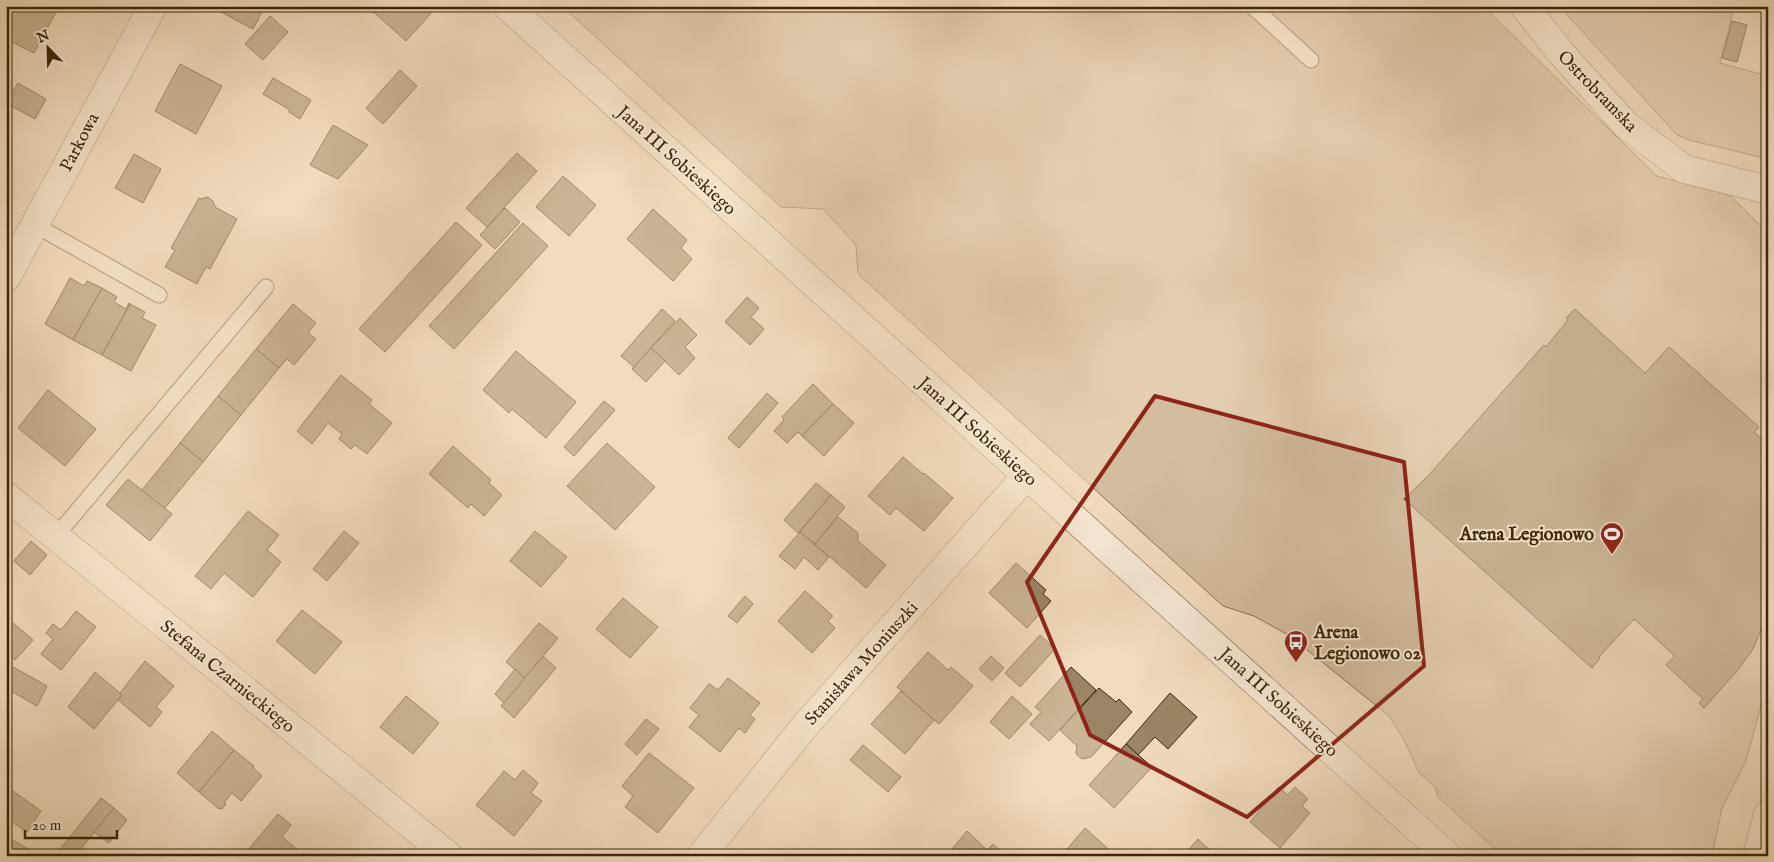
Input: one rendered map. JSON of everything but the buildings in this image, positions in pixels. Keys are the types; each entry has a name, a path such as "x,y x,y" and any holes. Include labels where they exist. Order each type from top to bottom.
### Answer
{"street":[{"name":"Parkowa","path":"6,278 153,6"},
{"name":"Jana III Sobieskiego","path":"507,6 1448,856"},
{"name":"Ostrobramska","path":"1524,6 1562,54 1626,125 1684,169 1768,190"},
{"name":"Stanisława Moniuszki","path":"700,856 804,727 1027,475"},
{"name":"Stefana Czarnieckiego","path":"6,496 449,856"},
{"path":"1757,856 1768,814"}],"lane":[{"path":"1252,6 1311,60"},
{"path":"35,225 160,295"},
{"path":"56,536 266,287"}],"highlighted area":[{"path":"1155,396 1404,462 1424,666 1247,817 1090,735 1027,582"}],"shaded area":[{"path":"562,6 1483,6 1657,176 1730,195 1768,233 1768,680 1746,761 1722,808 1712,856 1503,856 1438,797 1436,788 1419,773 1405,742 1389,716 1290,636 1254,616 1223,606 858,274 856,245 823,209 781,207"},
{"path":"1559,6 1734,6 1720,63 1768,76 1768,159 1689,140 1677,135"}],"place":[{"name":"Arena Legionowo","path":"1612,555"},
{"name":"Arena Legionowo 02","path":"1296,663"}]}
